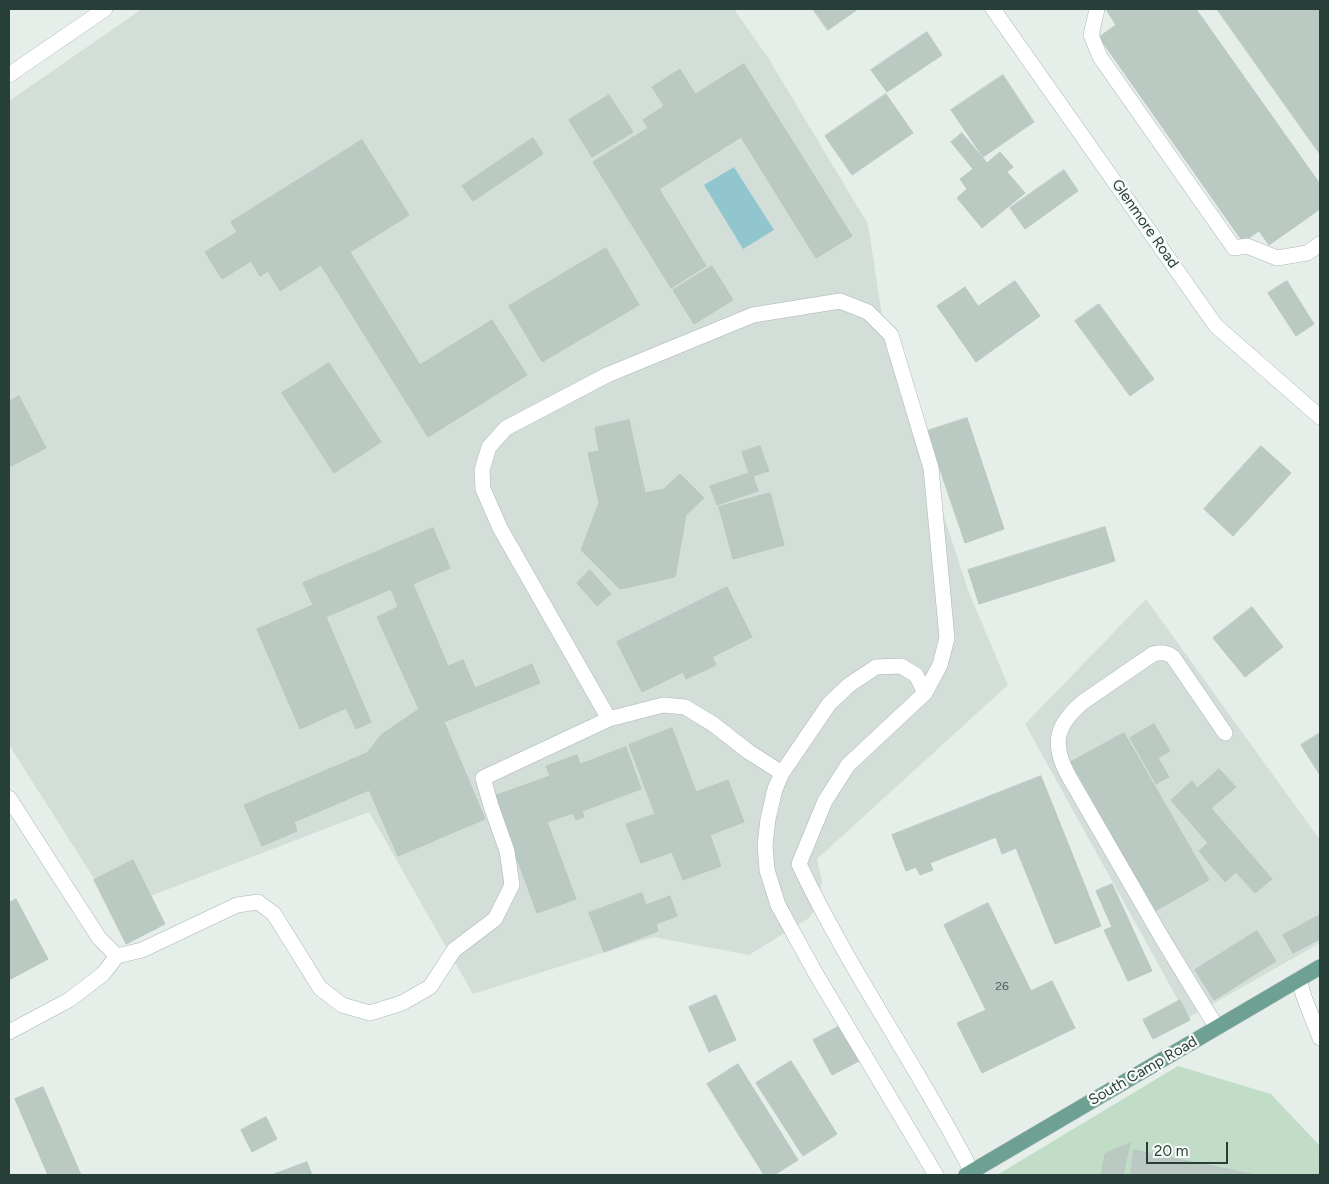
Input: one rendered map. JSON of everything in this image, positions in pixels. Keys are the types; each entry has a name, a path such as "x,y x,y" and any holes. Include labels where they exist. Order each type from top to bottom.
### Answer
{"main road":[{"name":"South Camp Road","path":"969,1174 1320,967"}],"street":[{"path":"9,75 105,9"},
{"name":"Glenmore Road","path":"993,9 1216,326 1320,417"},
{"path":"1097,9 1091,35 1100,57 1234,248 1247,246 1278,258 1307,253 1320,244"},
{"path":"609,719 500,528 484,489 482,470 489,448 506,428 607,375 753,315 840,301 868,312 891,335 931,468 947,638 940,664 925,693 848,765 824,801 798,864 818,905 951,1131 969,1174"},
{"path":"1217,1028 1162,938 1064,768 1060,760 1058,741 1061,725 1072,710 1153,654 1161,652 1167,652 1174,657 1225,733"},
{"path":"925,693 916,675 901,666 876,668 849,685 829,704 782,772 775,789 765,845 767,870 778,904 816,974 936,1175"},
{"path":"9,1032 69,1000 103,974 117,956 142,950 238,905 258,902 274,914 320,988 342,1005 370,1013 402,1003 430,987 454,950 495,919 512,885 507,851 483,778 609,719 664,705 685,707 713,724 749,752 782,772"},
{"path":"9,798 99,938 117,956"},
{"path":"1300,979 1304,997 1320,1038"}],"shaded area":[{"path":"142,9 734,9 769,59 868,224 885,336 968,590 1008,685 817,859 822,881 818,905 809,918 749,955 653,937 473,994 369,812 114,910 9,745 9,101"},
{"path":"1146,599 1320,840 1320,943 1188,1018 1025,724"}],"green space":[{"path":"1178,1066 1271,1094 1320,1146 1320,1175 997,1175"}],"water":[{"path":"734,167 774,230 743,249 704,185"}],"building":[{"path":"813,9 858,9 828,30"},
{"path":"1110,9 1196,9 1320,184 1320,209 1269,245 1259,231 1243,242 1099,37 1116,25 1107,11"},
{"path":"1217,9 1320,9 1320,154"},
{"path":"927,32 942,55 887,92 871,70"},
{"path":"744,64 852,236 816,258 741,137 659,189 706,266 671,288 593,162 648,128 643,120 664,106 652,87 680,69 695,94"},
{"path":"1003,75 1034,122 983,157 951,110"},
{"path":"886,94 913,133 852,175 825,136"},
{"path":"609,95 633,132 592,157 569,120"},
{"path":"962,133 987,163 1000,152 1013,167 1007,172 1025,193 982,228 957,198 967,189 960,179 973,169 951,142"},
{"path":"533,138 543,154 473,201 462,186"},
{"path":"362,140 409,215 350,252 420,365 492,320 527,375 428,437 321,265 280,291 268,271 260,276 251,261 222,279 205,252 237,232 231,222"},
{"path":"1064,170 1078,191 1025,229 1010,208"},
{"path":"606,248 639,305 542,362 509,306"},
{"path":"712,266 733,300 694,324 673,290"},
{"path":"1015,281 1040,316 976,362 937,306 965,287 978,306"},
{"path":"1287,281 1314,324 1296,336 1268,293"},
{"path":"1099,304 1154,379 1130,396 1075,321"},
{"path":"329,363 381,442 334,473 282,393"},
{"path":"19,396 46,448 9,467 9,402"},
{"path":"967,418 1004,529 965,543 927,431"},
{"path":"629,420 645,493 664,489 680,474 704,498 686,515 675,577 620,589 581,550 599,503 588,453 599,451 595,428"},
{"path":"760,446 769,471 753,476 758,491 717,505 710,486 749,473 742,452"},
{"path":"1261,446 1291,473 1233,536 1204,509"},
{"path":"770,493 784,545 733,559 719,507"},
{"path":"1105,527 1115,561 979,604 968,570"},
{"path":"433,528 450,568 413,584 448,666 463,660 475,688 532,664 540,683 444,722 485,819 398,856 369,790 294,822 297,831 262,846 244,805 367,753 381,735 419,709 377,617 398,607 391,589 326,617 371,722 356,729 346,708 300,729 257,629 313,605 303,583"},
{"path":"590,570 611,594 597,606 577,583"},
{"path":"727,587 752,637 712,657 716,665 686,679 683,672 642,692 617,642"},
{"path":"1252,607 1283,647 1245,677 1213,638"},
{"path":"1154,724 1170,751 1158,758 1169,777 1156,784 1130,738"},
{"path":"672,728 696,792 728,780 744,822 710,835 721,866 683,880 672,852 641,863 626,824 655,814 629,745"},
{"path":"1124,733 1209,880 1155,911 1071,762"},
{"path":"1320,733 1320,775 1301,745"},
{"path":"626,747 641,789 582,811 584,817 576,820 573,813 547,822 576,899 537,913 494,796 550,776 546,766 577,755 580,764"},
{"path":"1219,769 1236,787 1211,808 1272,879 1255,893 1236,872 1225,882 1199,851 1208,843 1171,800 1192,781 1197,788"},
{"path":"1041,776 1101,926 1055,944 1016,848 1002,854 996,837 930,863 933,870 920,875 916,867 906,871 892,835"},
{"path":"133,860 165,924 126,944 94,880"},
{"path":"1112,884 1152,971 1128,981 1104,930 1112,927 1096,891"},
{"path":"642,893 646,905 670,896 677,916 656,924 658,931 604,952 589,913"},
{"path":"16,899 48,959 9,980 9,903"},
{"path":"988,903 1031,991 1052,981 1075,1028 982,1073 957,1023 986,1010 944,925"},
{"path":"1320,915 1320,939 1293,953 1283,935"},
{"path":"1257,931 1276,961 1214,1000 1195,970"},
{"path":"716,995 736,1040 709,1052 689,1007"},
{"path":"1180,1000 1190,1020 1153,1039 1143,1020"},
{"path":"842,1025 861,1060 832,1075 813,1040"},
{"path":"791,1061 837,1134 803,1156 756,1083"},
{"path":"738,1064 798,1160 774,1175 764,1175 707,1084"},
{"path":"43,1087 81,1175 48,1175 15,1099"},
{"path":"266,1117 277,1139 252,1152 241,1130"},
{"path":"1130,1143 1123,1175 1101,1175 1105,1154"},
{"path":"1134,1150 1256,1175 1131,1175"},
{"path":"307,1162 312,1175 272,1175"}]}
